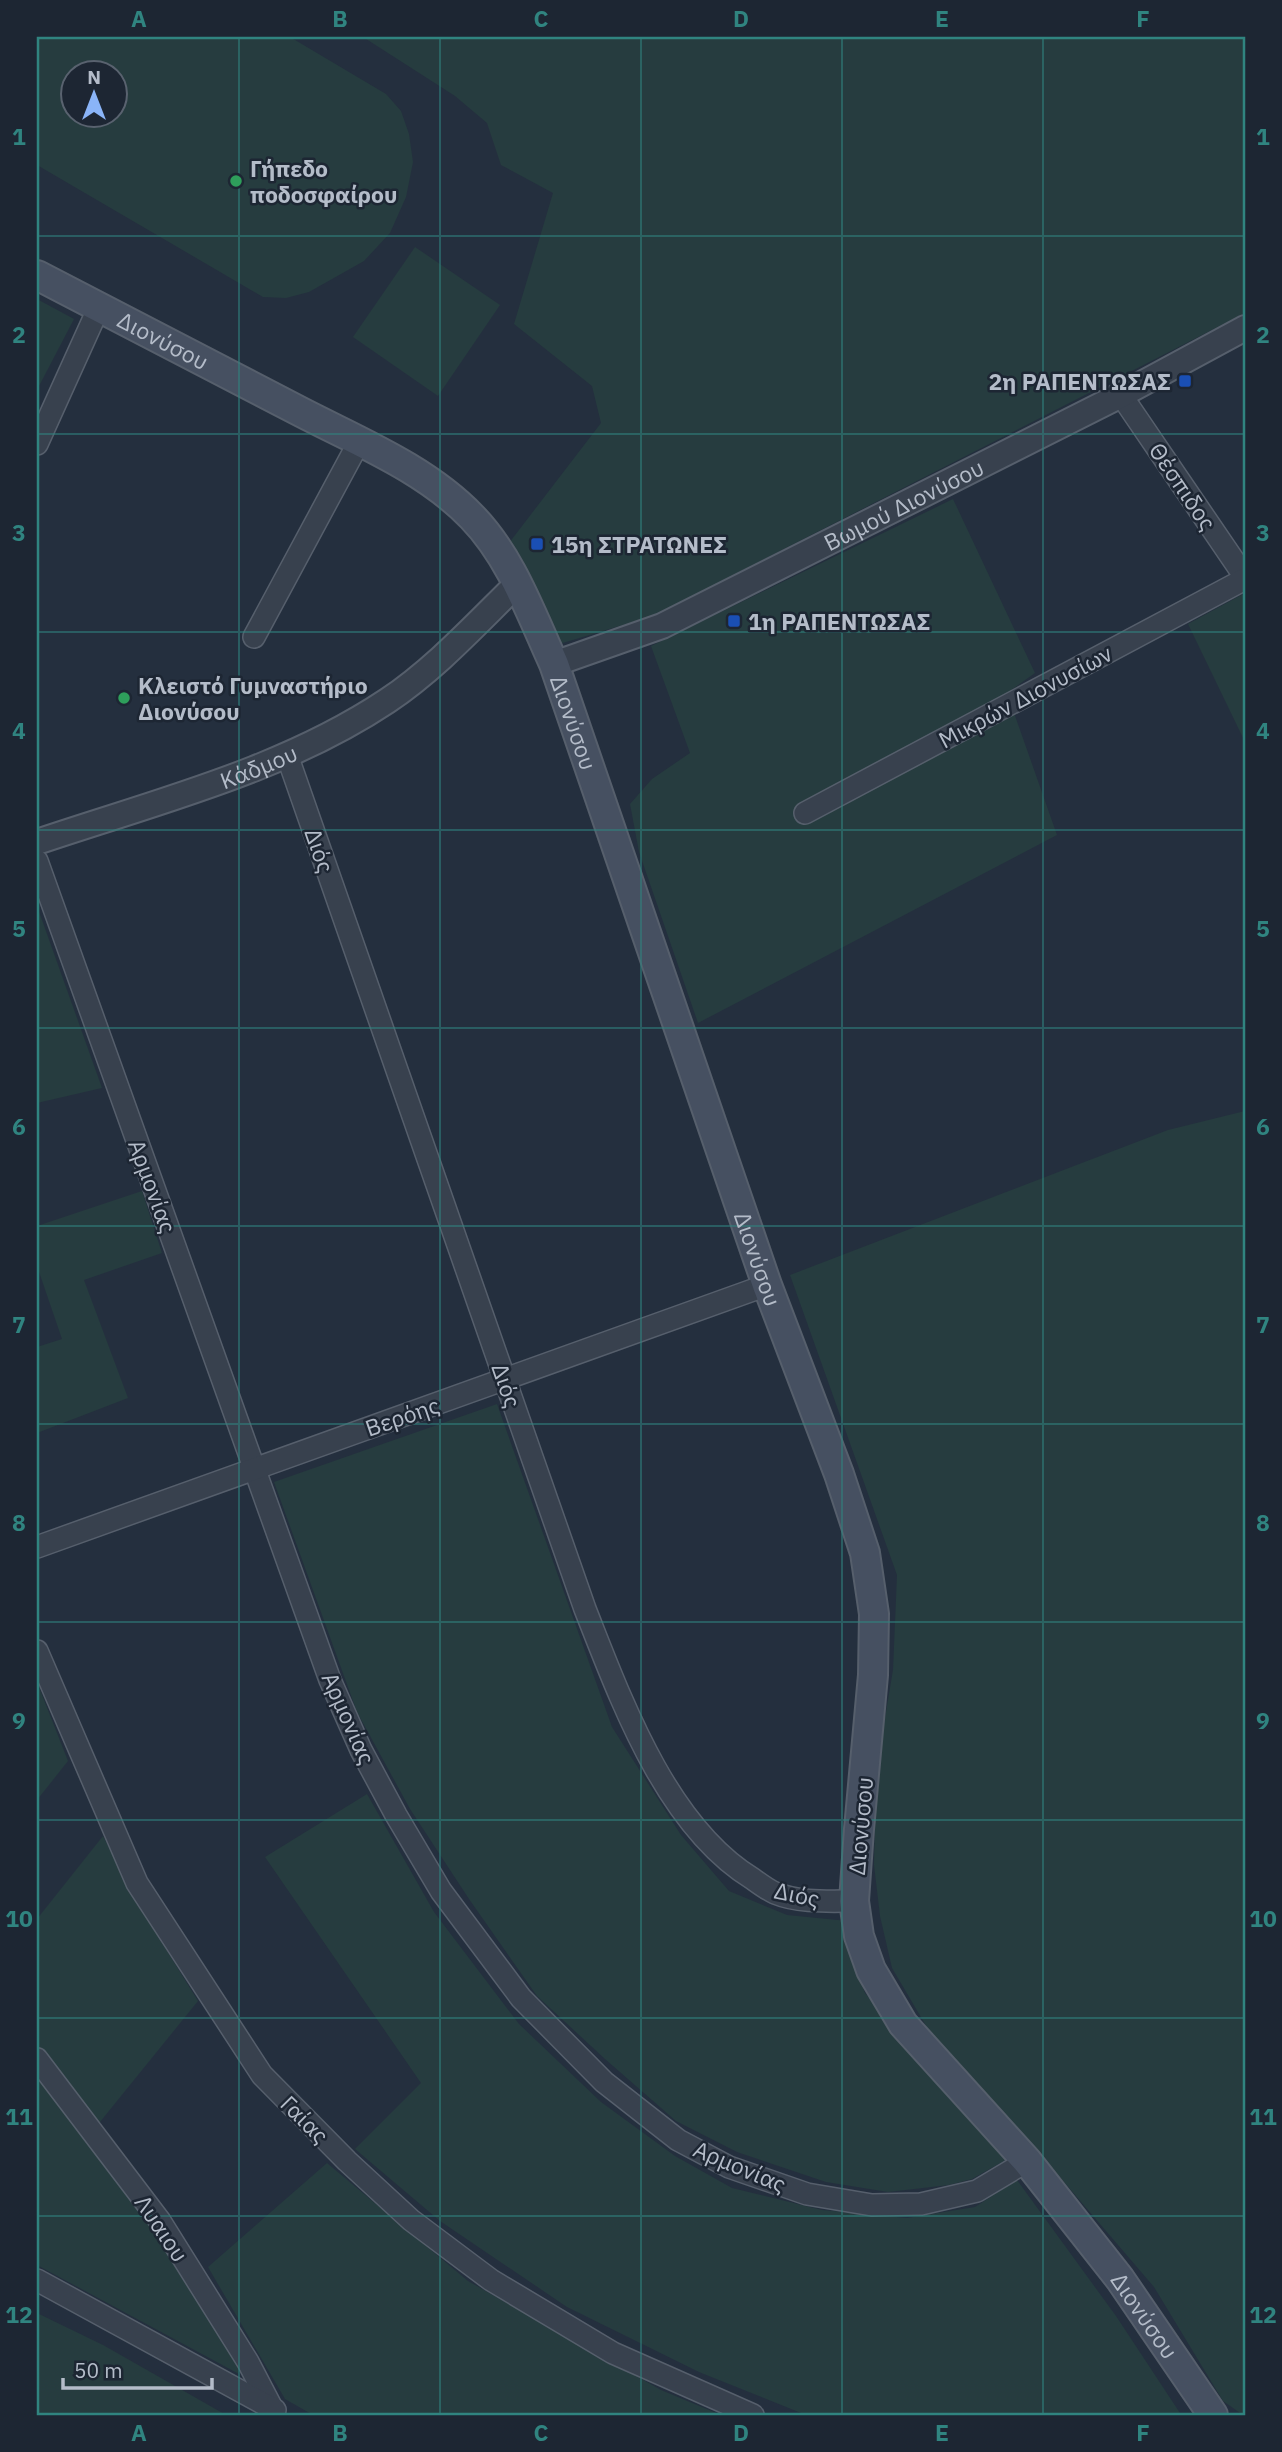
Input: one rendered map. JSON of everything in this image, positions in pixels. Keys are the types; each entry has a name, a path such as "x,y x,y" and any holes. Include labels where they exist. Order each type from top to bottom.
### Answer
{"main road":[{"name":"Διονύσου","path":"37,275 422,477 463,509 494,544 517,584 554,664 767,1285 855,1519 871,1585 874,1615 873,1675 854,1901 859,1936 871,1970 903,2024 1027,2161 1120,2279 1204,2412"}],"street":[{"path":"37,444 99,307"},
{"name":"Βωμού Διονύσου","path":"554,664 662,626 1121,395 1245,328"},
{"name":"Θέσπιδος","path":"1121,395 1245,578"},
{"path":"254,637 359,442"},
{"name":"Μικρών Διονυσίων","path":"805,813 1245,578"},
{"name":"Κάδμου","path":"37,842 231,777 342,729 389,700 430,667 517,584"},
{"name":"Διός","path":"287,755 585,1609 626,1713 698,1834 738,1870 775,1893 813,1900 854,1901"},
{"name":"Αρμονίας","path":"37,861 330,1680 361,1750 441,1891 521,1998 604,2082 678,2140 729,2166 807,2194 872,2206 921,2204 977,2191 1027,2161"},
{"name":"Βερόης","path":"37,1547 767,1285"},
{"name":"Γαίας","path":"37,1651 136,1883 262,2076 411,2220 491,2280 613,2353 754,2415"},
{"name":"Λυαιου","path":"37,2059 160,2221 278,2412"},
{"path":"37,2280 278,2412"}],"green space":[{"name":"Γήπεδο ποδοσφαίρου","path":"37,37 290,37 386,94 401,111 409,134 413,162 406,197 390,233 364,261 309,292 286,298 263,297 37,165"},
{"path":"363,37 1245,37 1245,313 653,616 556,645 509,543 601,423 592,386 514,324 553,193 501,165 487,123 455,96"},
{"path":"415,247 500,305 438,396 353,337"},
{"path":"37,299 74,319 37,390"},
{"path":"953,499 1035,673 1007,693 1057,835 698,1023 639,852 630,804 652,779 690,753 651,646"},
{"path":"1245,593 1245,742 1188,624"},
{"path":"37,906 102,1088 37,1103"},
{"path":"1245,1111 1243,2415 1223,2401 1154,2287 1040,2154 935,2041 892,1968 880,1916 874,1865 876,1772 893,1670 897,1575 790,1275 1168,1130"},
{"path":"142,1191 162,1253 84,1280 128,1398 37,1433 37,1347 62,1339 37,1266 37,1226"},
{"path":"497,1404 612,1727 681,1835 729,1891 787,1915 848,1921 853,1961 865,1993 1011,2157 972,2179 949,2185 888,2192 826,2182 737,2152 676,2121 537,1996 469,1899 410,1809 357,1712 274,1482"},
{"path":"37,1682 68,1761 37,1800"},
{"path":"367,1794 434,1912 519,2024 601,2102 675,2156 732,2188 822,2210 907,2218 975,2207 1017,2180 1116,2316 1180,2413 806,2415 699,2372 567,2307 440,2221 355,2149 421,2083 265,1857"},
{"path":"103,1836 146,1917 198,2001 87,2138 161,2240 237,2363 239,2374 37,2265 37,1919"},
{"path":"327,2163 468,2281 661,2390 721,2415 313,2415 285,2399 208,2267"},
{"path":"37,2313 103,2345 226,2415 37,2415"}],"place":[{"name":"Γήπεδο ποδοσφαίρου","path":"236,181"},
{"name":"2η ΡΑΠΕΝΤΩΣΑΣ","path":"1185,381"},
{"name":"15η ΣΤΡΑΤΩΝΕΣ","path":"537,544"},
{"name":"1η ΡΑΠΕΝΤΩΣΑΣ","path":"734,621"},
{"name":"Κλειστό Γυμναστήριο Διονύσου","path":"124,698"}]}
